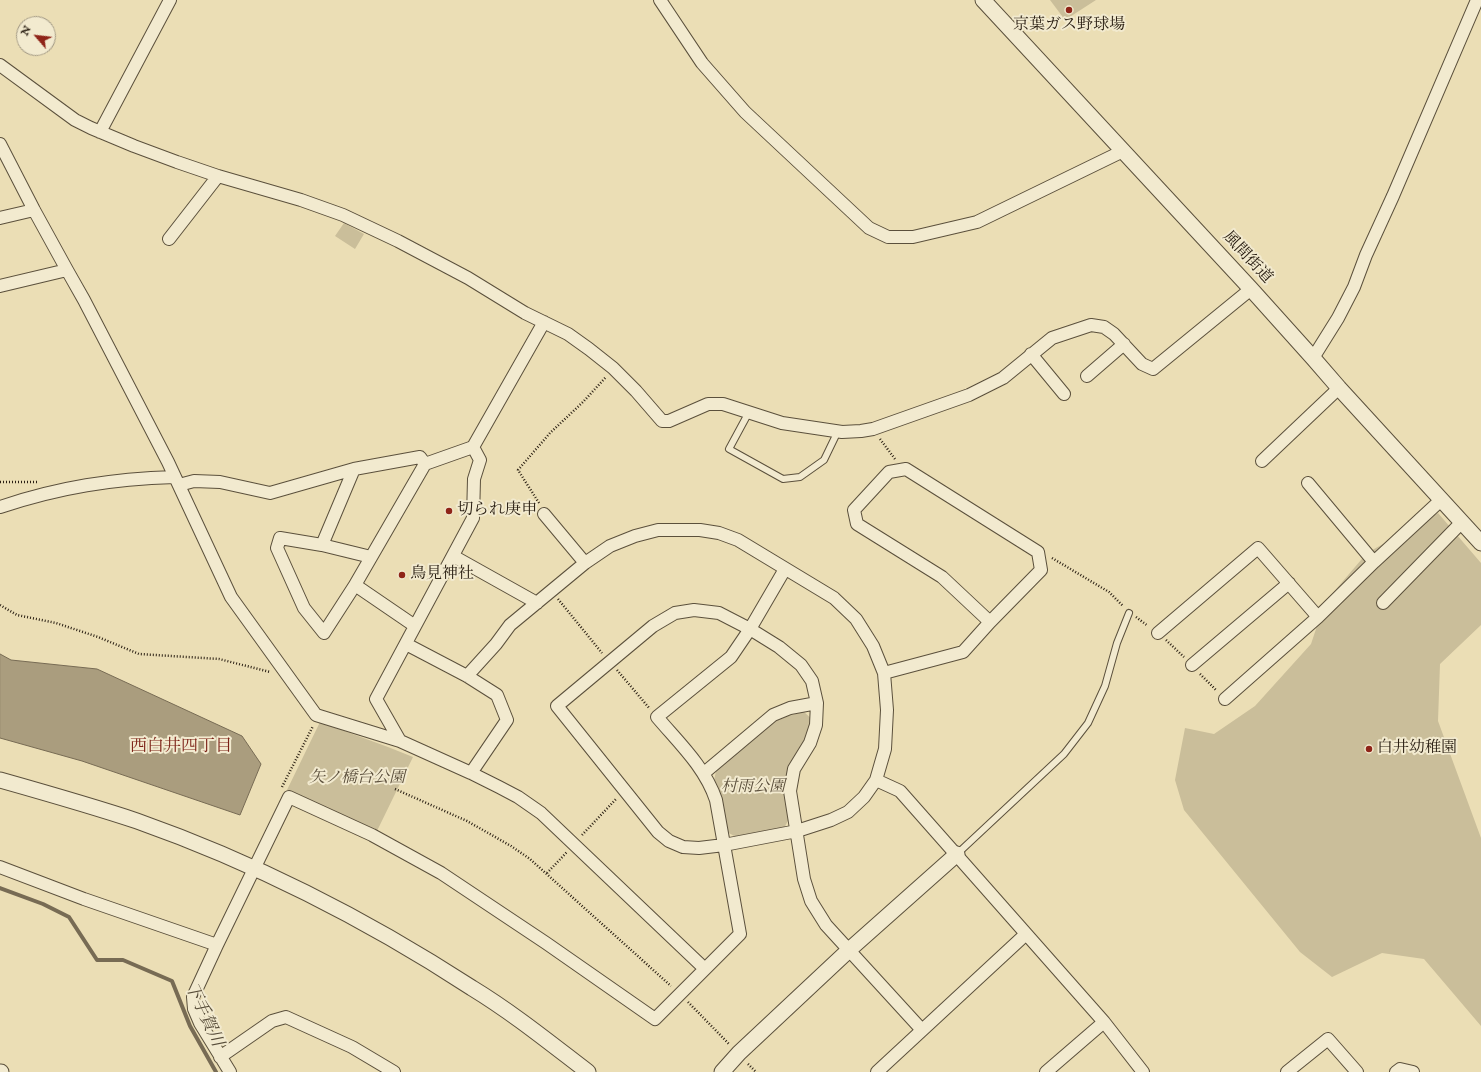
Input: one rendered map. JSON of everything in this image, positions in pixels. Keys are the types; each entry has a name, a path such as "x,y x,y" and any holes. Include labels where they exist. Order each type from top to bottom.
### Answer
{"street":[{"path":"100,132 170,0"},
{"path":"660,0 702,63 745,112 870,228 888,237 913,237 977,222 1123,151"},
{"name":"風間街道","path":"983,0 1251,289 1461,523 1481,543"},
{"path":"1313,358 1338,318 1354,287 1366,255 1393,196 1477,0"},
{"path":"0,65 75,120 100,132 141,149 218,176 301,200 343,215 398,241 468,278 506,302 568,334 613,368 636,391 662,421 669,421 708,404 723,404 782,423 838,432 873,429 969,395 1003,378 1052,338 1091,325 1104,327 1114,334 1142,364 1153,369 1251,289"},
{"path":"0,144 34,210 84,300 177,481 232,597 316,715 400,741 471,773 518,797 535,809 574,844 705,969"},
{"path":"169,239 218,176"},
{"path":"0,218 34,210"},
{"path":"0,286 67,270"},
{"path":"371,557 322,545 280,538 277,548 304,608 324,633 355,585 425,464 473,447 544,322"},
{"path":"1087,376 1124,344"},
{"path":"1031,354 1064,394"},
{"path":"1262,461 1339,388"},
{"path":"400,741 376,699 473,518 474,479 480,460 473,447"},
{"path":"0,507 26,498 85,484 137,478 220,482 270,493 354,468 420,457 425,464"},
{"path":"322,545 354,468"},
{"path":"884,673 963,652 1041,570 1038,552 905,469 889,472 854,510 857,524 942,577 990,622"},
{"path":"1308,483 1374,562"},
{"path":"1225,699 1318,617 1374,562 1441,500"},
{"path":"544,514 585,563"},
{"path":"1383,603 1461,523"},
{"path":"467,676 496,644 510,624 585,563 610,546 635,536 658,530 700,530 738,540 834,598 856,619 873,646 884,673 887,710 885,749 876,780 864,797 848,812 831,820 797,831 724,845 699,848 683,847 669,841 658,832 557,706 654,626 675,612 694,610 719,612 779,647 801,665 812,681 817,703 816,725 810,743 794,769 790,791 797,831 804,879 811,901 826,925 922,1030"},
{"path":"1158,633 1258,548 1318,617"},
{"path":"453,556 537,603"},
{"path":"230,1072 200,1023 194,1009 193,996 289,797 372,836 440,873 546,943 655,1019 740,934 716,800 712,787 704,773 657,717 731,657 750,629 785,569"},
{"path":"1192,665 1289,583"},
{"path":"355,585 415,626"},
{"path":"406,644 467,676 496,695 506,720 471,773"},
{"path":"704,773 773,715 790,708 817,703"},
{"path":"0,780 137,821 195,844 299,890 368,925 460,980 532,1029 588,1072"},
{"path":"876,780 900,791 1104,1022 1143,1072"},
{"path":"722,1072 739,1054 849,950 957,854"},
{"path":"0,867 84,899 217,945"},
{"path":"877,1072 1026,934"},
{"path":"220,1057 272,1021 286,1017 352,1047 394,1072"},
{"path":"1046,1072 1104,1022"},
{"path":"1287,1072 1328,1039 1357,1072"},
{"path":"1396,1072 1400,1069 1413,1072"}],"lane":[{"path":"749,412 729,449 783,479 800,477 824,460 838,432"},
{"path":"957,854 1064,754 1088,723 1105,686 1116,643 1129,612"}],"path":[{"path":"544,514 544,511 518,470 550,433 583,402 613,368"},
{"path":"873,429 891,454 905,469"},
{"path":"0,606 17,615 56,623 98,637 139,654 219,659 271,672 282,668"},
{"path":"282,788 314,724"},
{"path":"395,790 467,821 511,846 530,859 680,995 734,1049"},
{"path":"547,873 625,791"},
{"path":"745,1061 756,1072"}],"green space":[{"name":"京葉ガス野球場","path":"1050,0 1096,0 1065,20"},
{"path":"344,223 364,234 355,249 335,236"},
{"path":"1438,513 1481,563 1481,625 1440,664 1438,721 1481,838 1481,1026 1424,959 1382,953 1332,977 1300,952 1184,810 1175,780 1185,728 1214,734 1255,706 1311,644 1325,602 1367,553"},
{"name":"村雨公園","path":"804,712 814,721 790,774 789,819 784,828 738,838 727,832 717,785 714,781 716,771 774,722 788,716"},
{"name":"矢ノ橋台公園","path":"320,722 413,757 376,833 287,790"}],"shaded area":[{"path":"0,654 11,660 97,669 242,736 261,764 240,815 82,761 0,738"}],"waterway":[{"name":"下手賀川","path":"0,888 43,904 69,917 97,960 123,960 172,981 190,1026 216,1072"}],"place":[{"name":"京葉ガス野球場","path":"1069,10"},
{"name":"切られ庚申","path":"449,511"},
{"name":"鳥見神社","path":"402,575"},
{"name":"白井幼稚園","path":"1369,749"}],"district":[{"name":"西白井四丁目","path":"181,748"}]}
